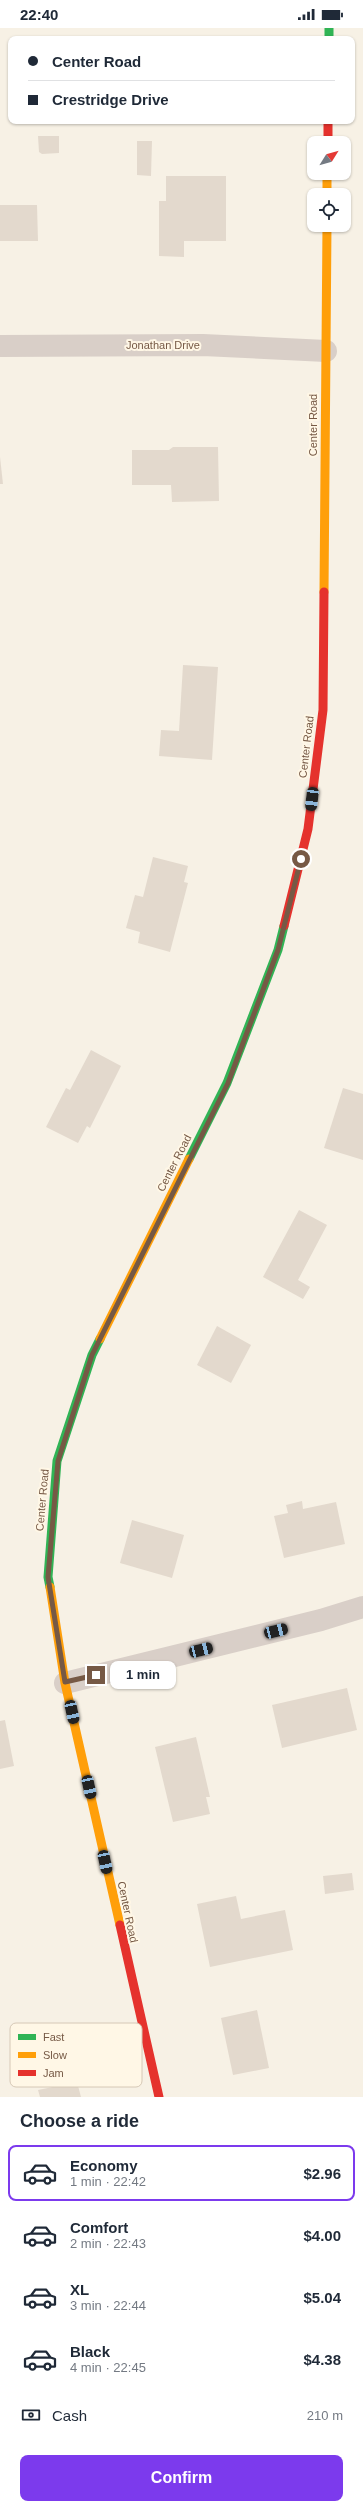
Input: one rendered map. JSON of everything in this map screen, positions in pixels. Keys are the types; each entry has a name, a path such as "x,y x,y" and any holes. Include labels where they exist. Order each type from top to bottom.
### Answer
{"street":[{"path":"328,124 328,136"},
{"name":"Center Road","path":"159,2097 65,1682 48,1577 58,1461 92,1355 228,1083 278,950 308,829 322,710 327,232"},
{"name":"Jonathan Drive","path":"0,346 204,345 326,350"},
{"path":"65,1682 321,1620 363,1606"}],"building":[{"path":"38,136 59,136 59,153 42,154 39,152"},
{"path":"137,141 152,141 151,176 137,175"},
{"path":"166,176 226,176 226,241 184,241 184,257 159,256 159,201 166,201"},
{"path":"0,205 37,205 38,241 0,241"},
{"path":"173,447 218,447 219,501 172,502 171,485 132,485 132,450 169,450"},
{"path":"0,457 3,484 0,484"},
{"path":"183,665 218,667 212,760 159,756 161,730 179,731"},
{"path":"153,857 188,866 184,882 188,883 170,952 138,943 140,932 126,928 135,895 143,897"},
{"path":"91,1050 121,1066 90,1128 87,1126 78,1143 46,1127 66,1088 70,1090"},
{"path":"343,1088 363,1094 363,1160 324,1148"},
{"path":"299,1210 327,1225 298,1280 310,1287 303,1299 263,1277"},
{"path":"217,1326 251,1345 231,1383 197,1365"},
{"path":"302,1501 303,1509 336,1502 345,1544 284,1558 274,1516 288,1513 286,1505"},
{"path":"132,1520 184,1535 172,1578 120,1563"},
{"path":"347,1688 357,1730 282,1748 272,1705"},
{"path":"5,1720 14,1766 0,1769 0,1721"},
{"path":"196,1737 210,1797 206,1797 210,1814 173,1822 155,1747"},
{"path":"352,1873 354,1890 325,1894 323,1876"},
{"path":"236,1896 241,1919 285,1910 293,1950 210,1967 197,1904"},
{"path":"257,2010 269,2068 233,2075 221,2018"},
{"path":"53,2087 78,2087 81,2097 40,2097 38,2090"}],"traffic: fast":[{"path":"329,28 329,36"},
{"path":"189,1159 227,1083 278,950 284,926"},
{"path":"50,1587 48,1577 57,1461 92,1355 100,1339"}],"traffic: slow":[{"path":"327,180 327,188"},
{"path":"324,592 327,232"},
{"path":"100,1339 189,1159"},
{"path":"50,1587 65,1683 120,1925"}],"traffic: jam":[{"path":"328,124 328,136"},
{"path":"284,926 308,829 323,710 324,592"},
{"path":"120,1925 159,2097"}],"route":[{"path":"96,1675 65,1682 48,1577 58,1461 92,1355 140,1256 228,1083 278,950 301,859"}]}
